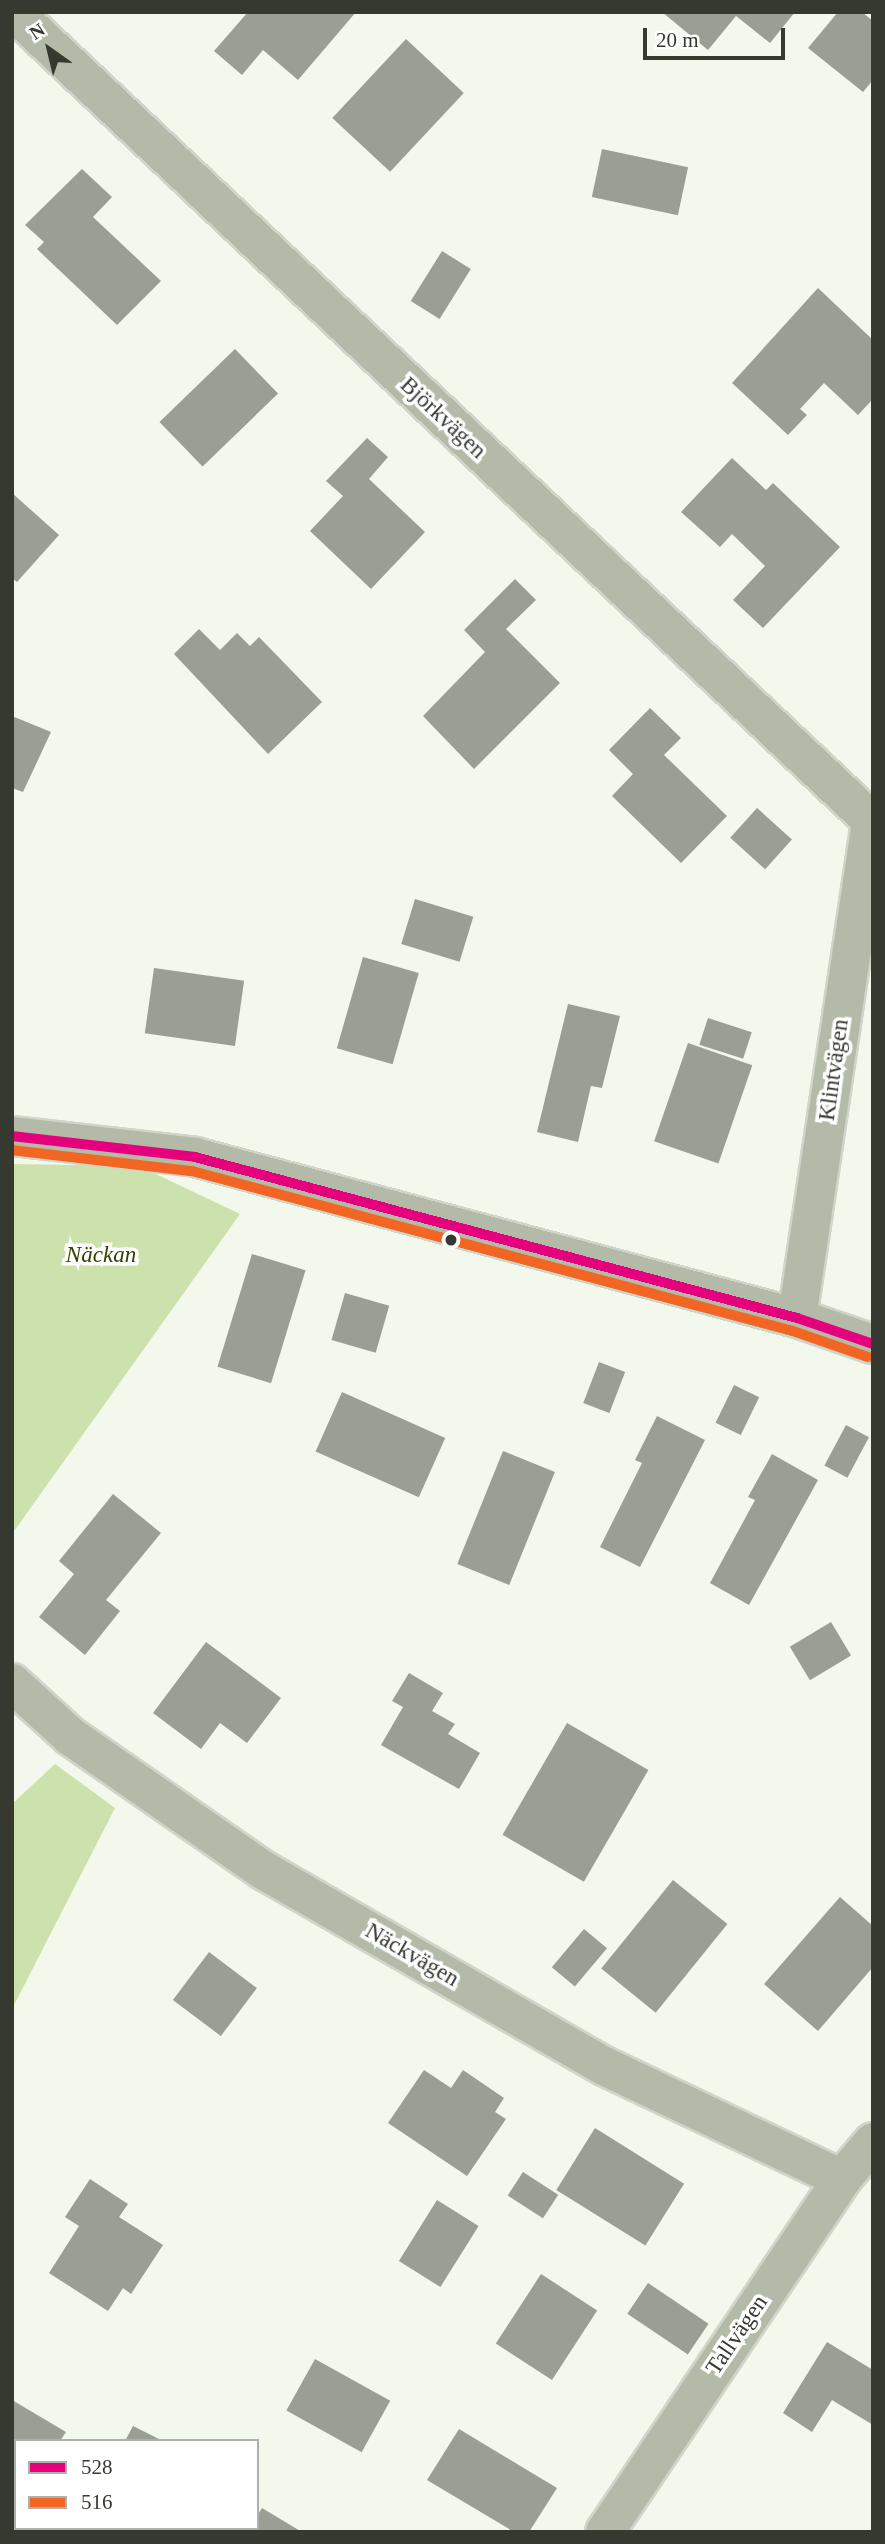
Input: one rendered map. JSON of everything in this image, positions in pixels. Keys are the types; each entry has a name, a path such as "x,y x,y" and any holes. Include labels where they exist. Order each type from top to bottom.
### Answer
{"street":[{"name":"Björkvägen","path":"13,12 872,822"},
{"name":"Klintvägen","path":"797,1318 872,822"},
{"path":"12,1136 194,1157 797,1318 873,1344"},
{"name":"Näckvägen","path":"12,1683 70,1736 263,1870 604,2066 842,2179"},
{"name":"Tallvägen","path":"605,2532 842,2179 873,2142"}],"green space":[{"name":"Näckan","path":"12,1164 139,1166 240,1214 12,1534"},
{"path":"55,1764 115,1808 12,2009 12,1804"}],"building":[{"path":"248,12 356,12 298,80 263,50 242,75 214,51"},
{"path":"662,12 795,12 770,43 736,16 708,50"},
{"path":"838,12 862,12 873,21 873,80 863,92 808,48"},
{"path":"406,39 464,93 390,172 332,118"},
{"path":"602,149 688,167 678,215 592,197"},
{"path":"82,169 112,197 93,217 161,281 117,325 37,249 44,242 25,225"},
{"path":"442,251 471,269 440,319 411,301"},
{"path":"818,288 873,340 873,399 858,415 824,383 800,409 807,415 788,435 732,383"},
{"path":"235,349 278,394 203,467 159,422"},
{"path":"367,438 388,457 369,479 425,532 371,589 310,531 343,496 326,481"},
{"path":"732,458 766,490 773,483 840,547 763,628 733,600 765,566 732,534 720,547 681,512"},
{"path":"12,493 59,535 17,582 12,578"},
{"path":"515,579 536,600 506,629 560,683 474,769 423,716 485,652 464,630"},
{"path":"199,629 220,650 237,633 250,646 259,637 322,702 268,754 174,654"},
{"path":"650,708 681,738 664,755 727,816 681,863 612,796 633,774 609,750"},
{"path":"12,716 51,732 23,792 12,788"},
{"path":"757,808 792,839 765,869 730,838"},
{"path":"415,899 473,917 460,962 401,944"},
{"path":"363,957 419,973 393,1064 337,1048"},
{"path":"154,968 244,981 235,1046 145,1033"},
{"path":"568,1004 620,1016 602,1088 591,1086 578,1142 537,1132"},
{"path":"708,1018 752,1032 743,1059 699,1045"},
{"path":"688,1043 752,1065 718,1163 654,1141"},
{"path":"252,1254 306,1270 271,1383 218,1367"},
{"path":"345,1293 389,1306 376,1353 331,1340"},
{"path":"599,1362 625,1372 609,1413 583,1403"},
{"path":"734,1385 759,1397 741,1435 716,1423"},
{"path":"342,1392 445,1438 419,1497 316,1451"},
{"path":"657,1416 705,1440 640,1567 600,1547 642,1463 635,1460"},
{"path":"846,1425 869,1437 847,1478 824,1466"},
{"path":"503,1451 555,1472 509,1585 457,1564"},
{"path":"772,1454 818,1480 749,1605 710,1583 755,1500 748,1497"},
{"path":"113,1494 161,1533 106,1600 120,1611 85,1655 39,1617 74,1574 59,1561"},
{"path":"831,1622 851,1655 810,1680 790,1647"},
{"path":"206,1642 281,1698 247,1743 220,1723 201,1749 153,1713"},
{"path":"409,1673 443,1693 432,1711 455,1724 448,1734 480,1753 459,1789 381,1745 403,1707 392,1701"},
{"path":"567,1723 648,1770 584,1882 503,1835"},
{"path":"673,1880 727,1924 656,2013 601,1969"},
{"path":"840,1897 873,1926 873,1967 818,2031 764,1984"},
{"path":"584,1929 607,1948 575,1987 552,1967"},
{"path":"209,1952 257,1988 221,2036 173,2000"},
{"path":"424,2070 451,2088 463,2070 504,2098 495,2112 506,2119 467,2176 388,2123"},
{"path":"595,2128 684,2184 645,2246 556,2190"},
{"path":"523,2172 558,2195 543,2218 508,2195"},
{"path":"90,2179 128,2204 119,2217 163,2245 131,2294 123,2288 108,2311 49,2273 79,2226 65,2217"},
{"path":"437,2200 479,2226 440,2287 399,2261"},
{"path":"541,2274 597,2310 552,2380 496,2344"},
{"path":"648,2283 709,2324 688,2354 627,2314"},
{"path":"827,2342 873,2370 873,2425 832,2400 812,2432 783,2413"},
{"path":"315,2359 390,2401 362,2452 286,2411"},
{"path":"12,2400 66,2432 61,2439 14,2439 14,2456"},
{"path":"133,2426 159,2439 126,2439"},
{"path":"459,2429 557,2488 529,2532 514,2532 427,2480"},
{"path":"262,2508 302,2532 248,2532 259,2530 259,2513"}],"transit line":[{"name":"528","path":"12,1136 195,1157 797,1318 873,1344"},
{"name":"516","path":"12,1150 192,1171 793,1331 868,1357"}]}
